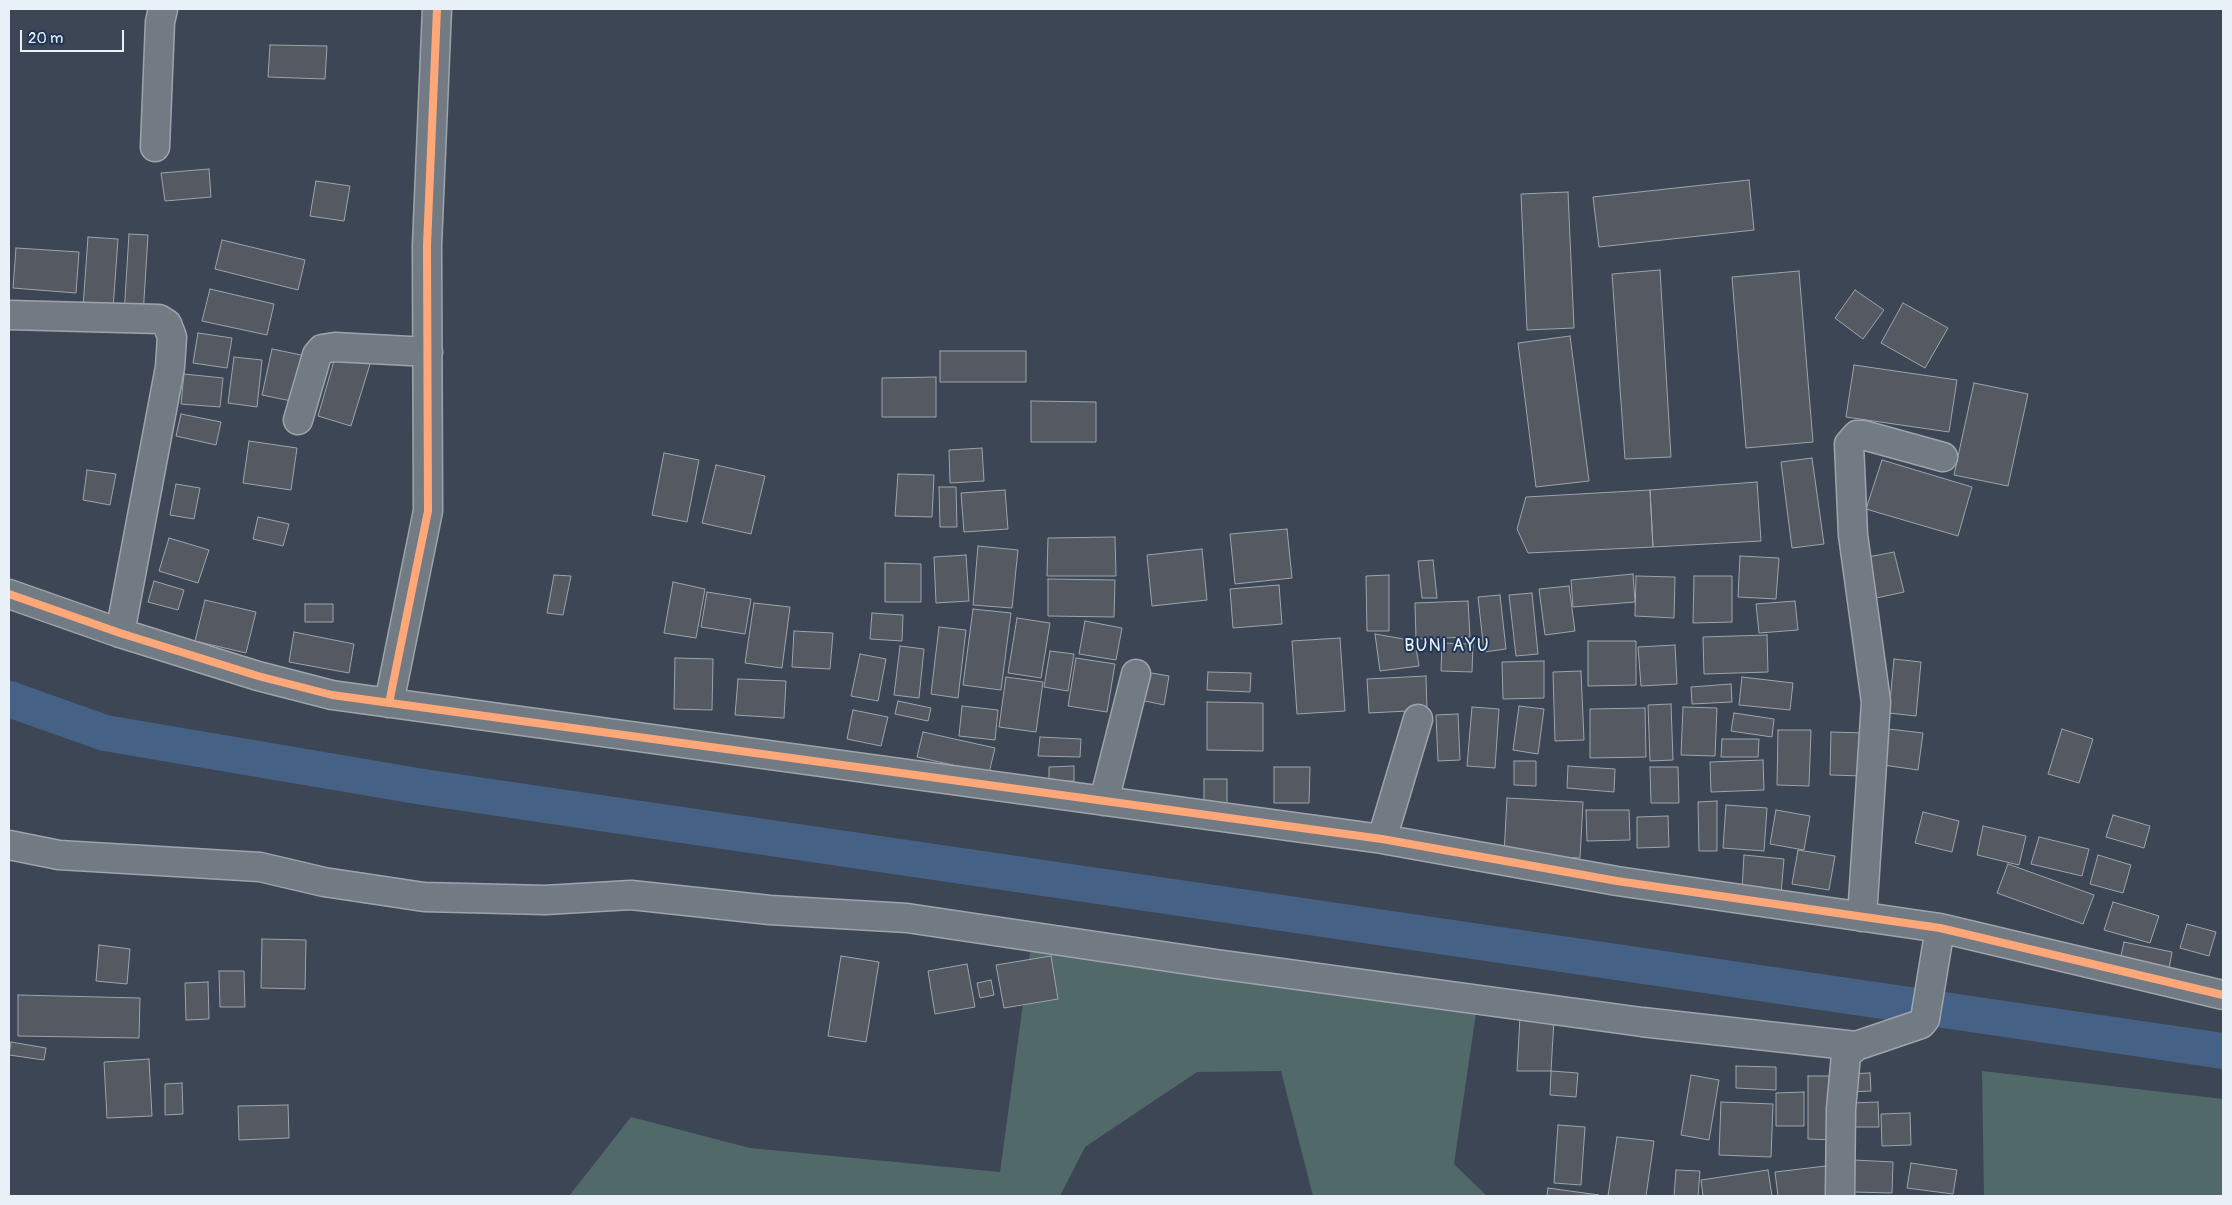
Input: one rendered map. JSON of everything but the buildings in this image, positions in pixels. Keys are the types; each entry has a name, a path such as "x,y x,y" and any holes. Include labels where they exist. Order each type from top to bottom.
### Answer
{"street":[{"path":"155,147 160,22 163,9"},
{"path":"389,703 428,511 427,245 437,9"},
{"path":"9,315 159,318 167,324 172,338 170,367 120,633"},
{"path":"298,420 317,355 322,349 335,347 428,352"},
{"path":"1862,917 1876,702 1853,535 1849,444 1857,435 1863,435 1943,457"},
{"path":"9,594 120,633 258,676 322,693 1382,839 1617,881 1862,917 1938,937 2223,995"},
{"path":"1104,801 1136,674"},
{"path":"1382,839 1418,719"},
{"path":"9,846 60,855 260,867 324,882 424,898 546,900 631,895 770,910 907,918 1216,964 1633,1021 1856,1046"},
{"path":"1840,1196 1841,1109 1846,1055 1856,1046 1921,1024 1925,1019 1938,937"}],"green space":[{"path":"1034,923 1477,1006 1454,1164 1487,1196 1313,1196 1281,1071 1197,1072 1085,1147 1060,1196 569,1196 631,1117 750,1148 1000,1172"},
{"path":"1982,1071 2223,1099 2223,1196 1984,1196"}],"waterway":[{"path":"9,699 105,733 423,787 2223,1051"}],"cycle path":[{"path":"389,703 428,511 427,245 437,9"},
{"path":"9,594 120,633 258,676 332,695 1382,839 1617,881 1940,928 2223,995"}],"district":[{"name":"BUNI AYU","path":"1447,646"}]}
